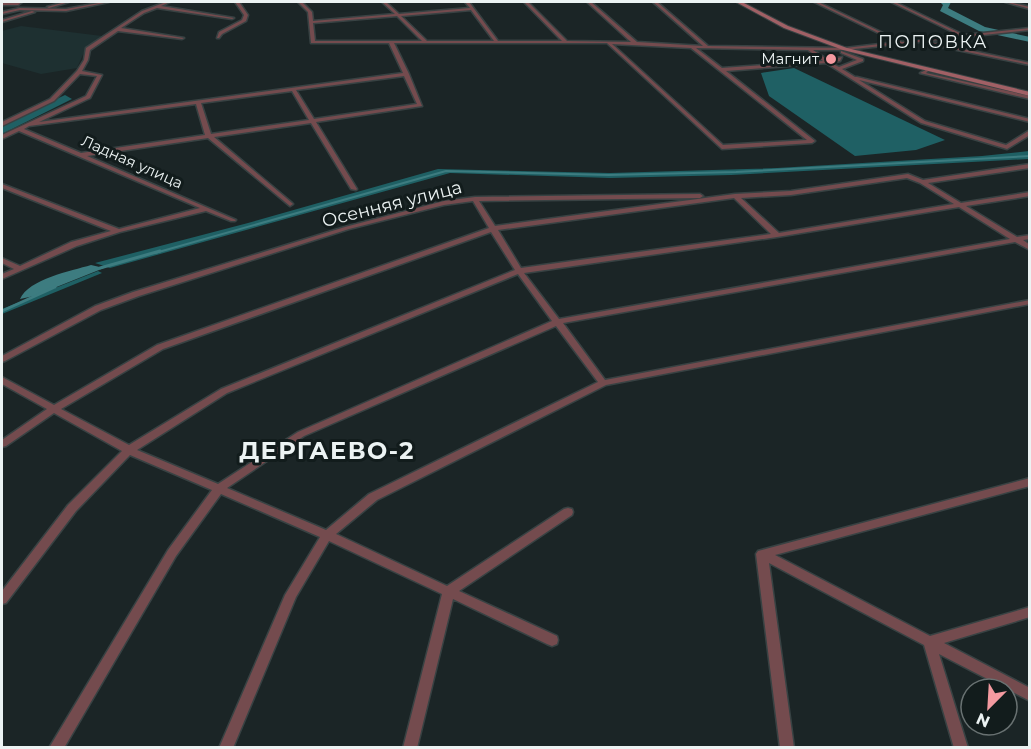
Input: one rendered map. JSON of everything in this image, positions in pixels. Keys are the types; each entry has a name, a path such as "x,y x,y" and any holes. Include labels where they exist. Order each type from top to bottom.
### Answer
{"street":[{"path":"2,4 14,5 20,2"},
{"path":"2,21 67,2"},
{"path":"2,13 20,9 66,10 107,2"},
{"path":"2,124 52,100 79,72 86,60 88,49 116,29 168,2"},
{"path":"218,37 220,33 244,21 246,15 237,2"},
{"path":"300,2 310,12 314,42 608,42 693,47 808,48 835,54 902,43 1029,29"},
{"path":"384,2 426,42"},
{"path":"467,2 497,42"},
{"path":"526,2 566,42"},
{"path":"589,2 635,43"},
{"path":"655,2 707,47"},
{"path":"739,2 786,27 861,60 838,69"},
{"path":"816,2 902,43"},
{"path":"893,2 964,36"},
{"path":"1007,2 1029,8"},
{"path":"156,7 232,18"},
{"path":"311,22 473,9"},
{"path":"116,29 182,38"},
{"path":"922,41 1029,64"},
{"path":"82,155 420,105 391,42"},
{"path":"608,42 722,147 812,141 693,47 684,44 701,42"},
{"path":"808,48 826,62 923,122 1007,147 1029,132"},
{"path":"845,51 1029,96"},
{"path":"721,70 838,60 835,54"},
{"path":"787,60 797,64"},
{"path":"2,137 88,97 100,75 79,72"},
{"path":"27,125 407,74"},
{"path":"849,76 1029,121"},
{"path":"293,89 354,189"},
{"path":"198,102 207,135 290,204"},
{"path":"13,108 26,112"},
{"name":"Ладная улица","path":"20,129 233,220"},
{"path":"922,182 1029,166"},
{"path":"475,199 737,196 791,193 908,176 922,182 1029,248"},
{"path":"2,186 118,231"},
{"path":"2,598 72,508 129,450 224,391 519,271 777,235 1029,195"},
{"path":"2,444 55,408 160,347 492,229 737,196"},
{"path":"737,196 777,235"},
{"name":"Осенняя улица","path":"2,359 98,308 136,294 347,228 444,203 475,199 519,271 603,383"},
{"path":"2,277 75,244 205,209"},
{"path":"56,747 172,553 219,488 301,434 557,322 1029,237"},
{"path":"2,260 20,269"},
{"path":"226,747 291,595 327,535 374,497 603,383 1029,302"},
{"path":"2,380 129,450 327,535 552,640"},
{"path":"762,554 1029,482"},
{"path":"410,747 449,591 568,512"},
{"path":"762,554 1029,695"},
{"path":"762,554 787,747"},
{"path":"929,642 1029,612"},
{"path":"929,642 961,747"}],"shaded area":[{"path":"21,26 102,36 85,50 77,68 41,74 2,63 2,31"},
{"path":"794,68 945,140 916,150 855,156 769,96 761,73"},
{"path":"65,95 72,99 2,134 2,125"},
{"path":"1029,151 1029,159 731,175 610,178 450,173 110,268 95,263 248,223 438,169 610,173 777,168 982,156"},
{"path":"91,265 104,268 34,296 20,299 32,286 41,281"},
{"path":"98,271 102,273 2,314 2,309"}],"waterway":[{"path":"943,2 948,4 943,9 982,29 993,32"},
{"path":"998,33 1030,40"},
{"path":"155,253 446,171 608,175 736,172 1030,156"},
{"path":"100,268 160,251"},
{"path":"2,311 55,287"}],"place":[{"name":"Магнит","path":"831,59"}],"district":[{"name":"ПОПОВКА","path":"933,42"},
{"name":"ДЕРГАЕВО-2","path":"327,451"}]}
